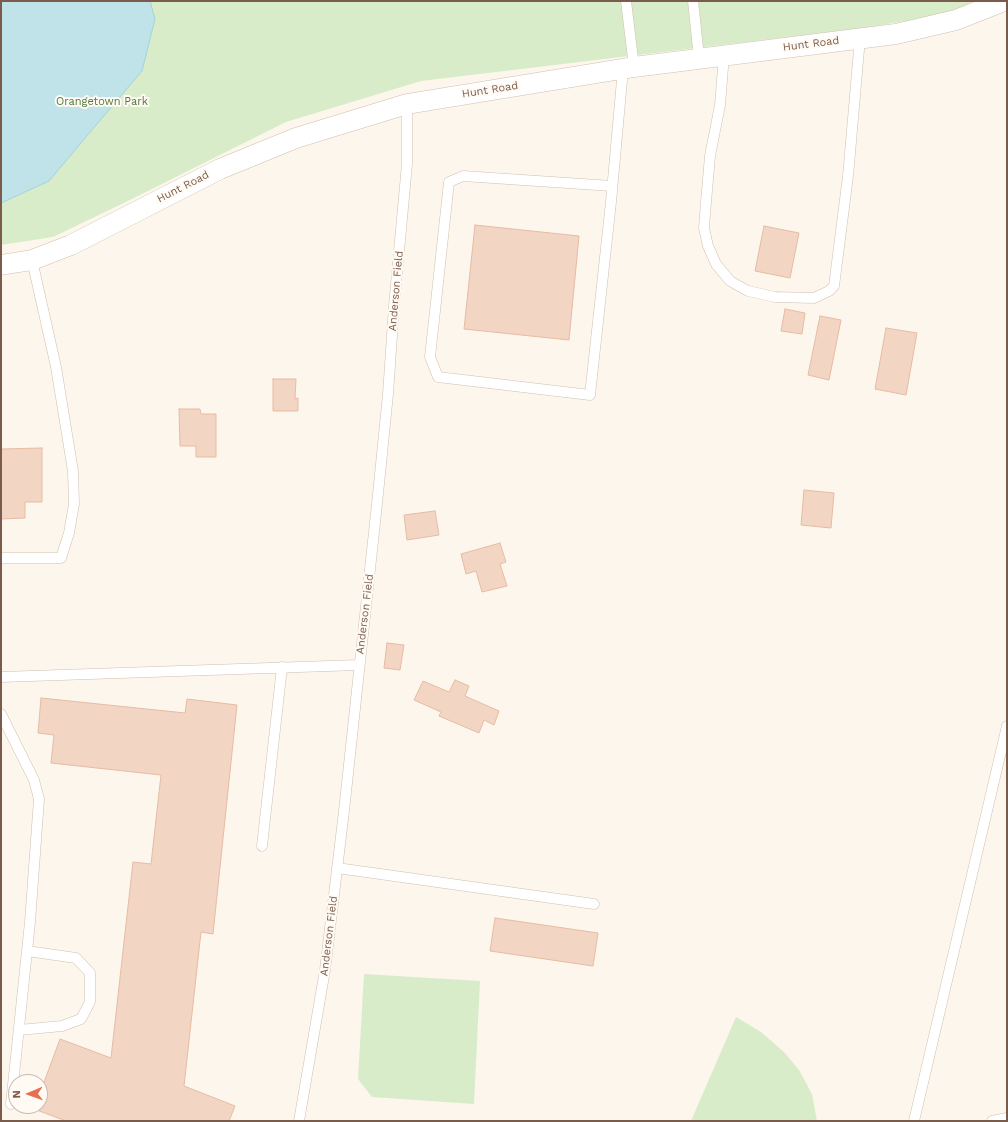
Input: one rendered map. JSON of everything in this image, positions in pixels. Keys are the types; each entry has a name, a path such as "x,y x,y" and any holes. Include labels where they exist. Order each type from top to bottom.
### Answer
{"street":[{"name":"Hunt Road","path":"1,265 32,260 71,245 220,169 296,138 407,104 628,68 896,34 956,20 1004,1"}],"lane":[{"path":"612,186 463,176 449,182 430,357 438,378 590,395 612,186 628,68 626,1"},
{"path":"693,1 700,58"},
{"path":"724,55 720,105 710,156 706,202 704,228 708,246 716,264 730,281 748,291 776,297 814,298 829,291 834,286 848,176 860,38"},
{"name":"Anderson Field","path":"299,1121 325,970 344,811 388,394 394,306 407,164 407,104"},
{"path":"1,558 61,558 69,533 74,504 73,471 56,367 32,260"},
{"path":"1,677 359,665"},
{"path":"262,846 282,667"},
{"path":"1,714 34,780 39,799 27,951 14,1074"},
{"path":"914,1121 1003,761 1007,726"},
{"path":"337,868 594,904"},
{"path":"19,1030 62,1026 81,1020 90,1002 90,972 76,958 27,951"},
{"path":"992,1121 1007,1118"}],"green space":[{"name":"Orangetown Park","path":"1,1 974,1 947,14 863,28 421,81 286,122 53,237 1,245"},
{"path":"364,974 480,981 474,1104 372,1097 358,1079"},
{"path":"736,1017 761,1032 784,1052 799,1070 812,1094 817,1121 691,1121"}],"water":[{"path":"1,1 150,1 155,19 142,71 49,181 1,203"}],"building":[{"path":"475,225 579,236 569,340 464,329"},
{"path":"764,226 799,233 790,278 755,271"},
{"path":"785,309 805,313 802,334 781,331"},
{"path":"820,316 841,320 829,380 808,375"},
{"path":"886,328 917,333 906,395 875,389"},
{"path":"273,379 296,379 295,399 298,398 298,411 273,411"},
{"path":"179,409 200,409 201,414 216,414 216,457 196,457 196,446 180,446"},
{"path":"42,448 42,502 25,502 25,518 1,519 1,449"},
{"path":"804,490 834,493 831,528 801,525"},
{"path":"435,511 439,535 407,540 404,515"},
{"path":"500,543 506,562 500,564 507,586 482,592 476,571 466,574 461,554"},
{"path":"387,643 404,645 400,670 384,668"},
{"path":"455,680 469,686 465,696 499,711 494,725 484,720 479,733 439,716 441,712 414,700 423,681 449,692"},
{"path":"41,698 185,713 187,699 237,705 213,934 201,932 184,1086 235,1106 229,1121 66,1121 47,1114 47,1074 60,1039 111,1058 133,862 151,864 161,775 51,763 54,735 38,733"},
{"path":"495,918 598,933 593,966 490,951"}]}
